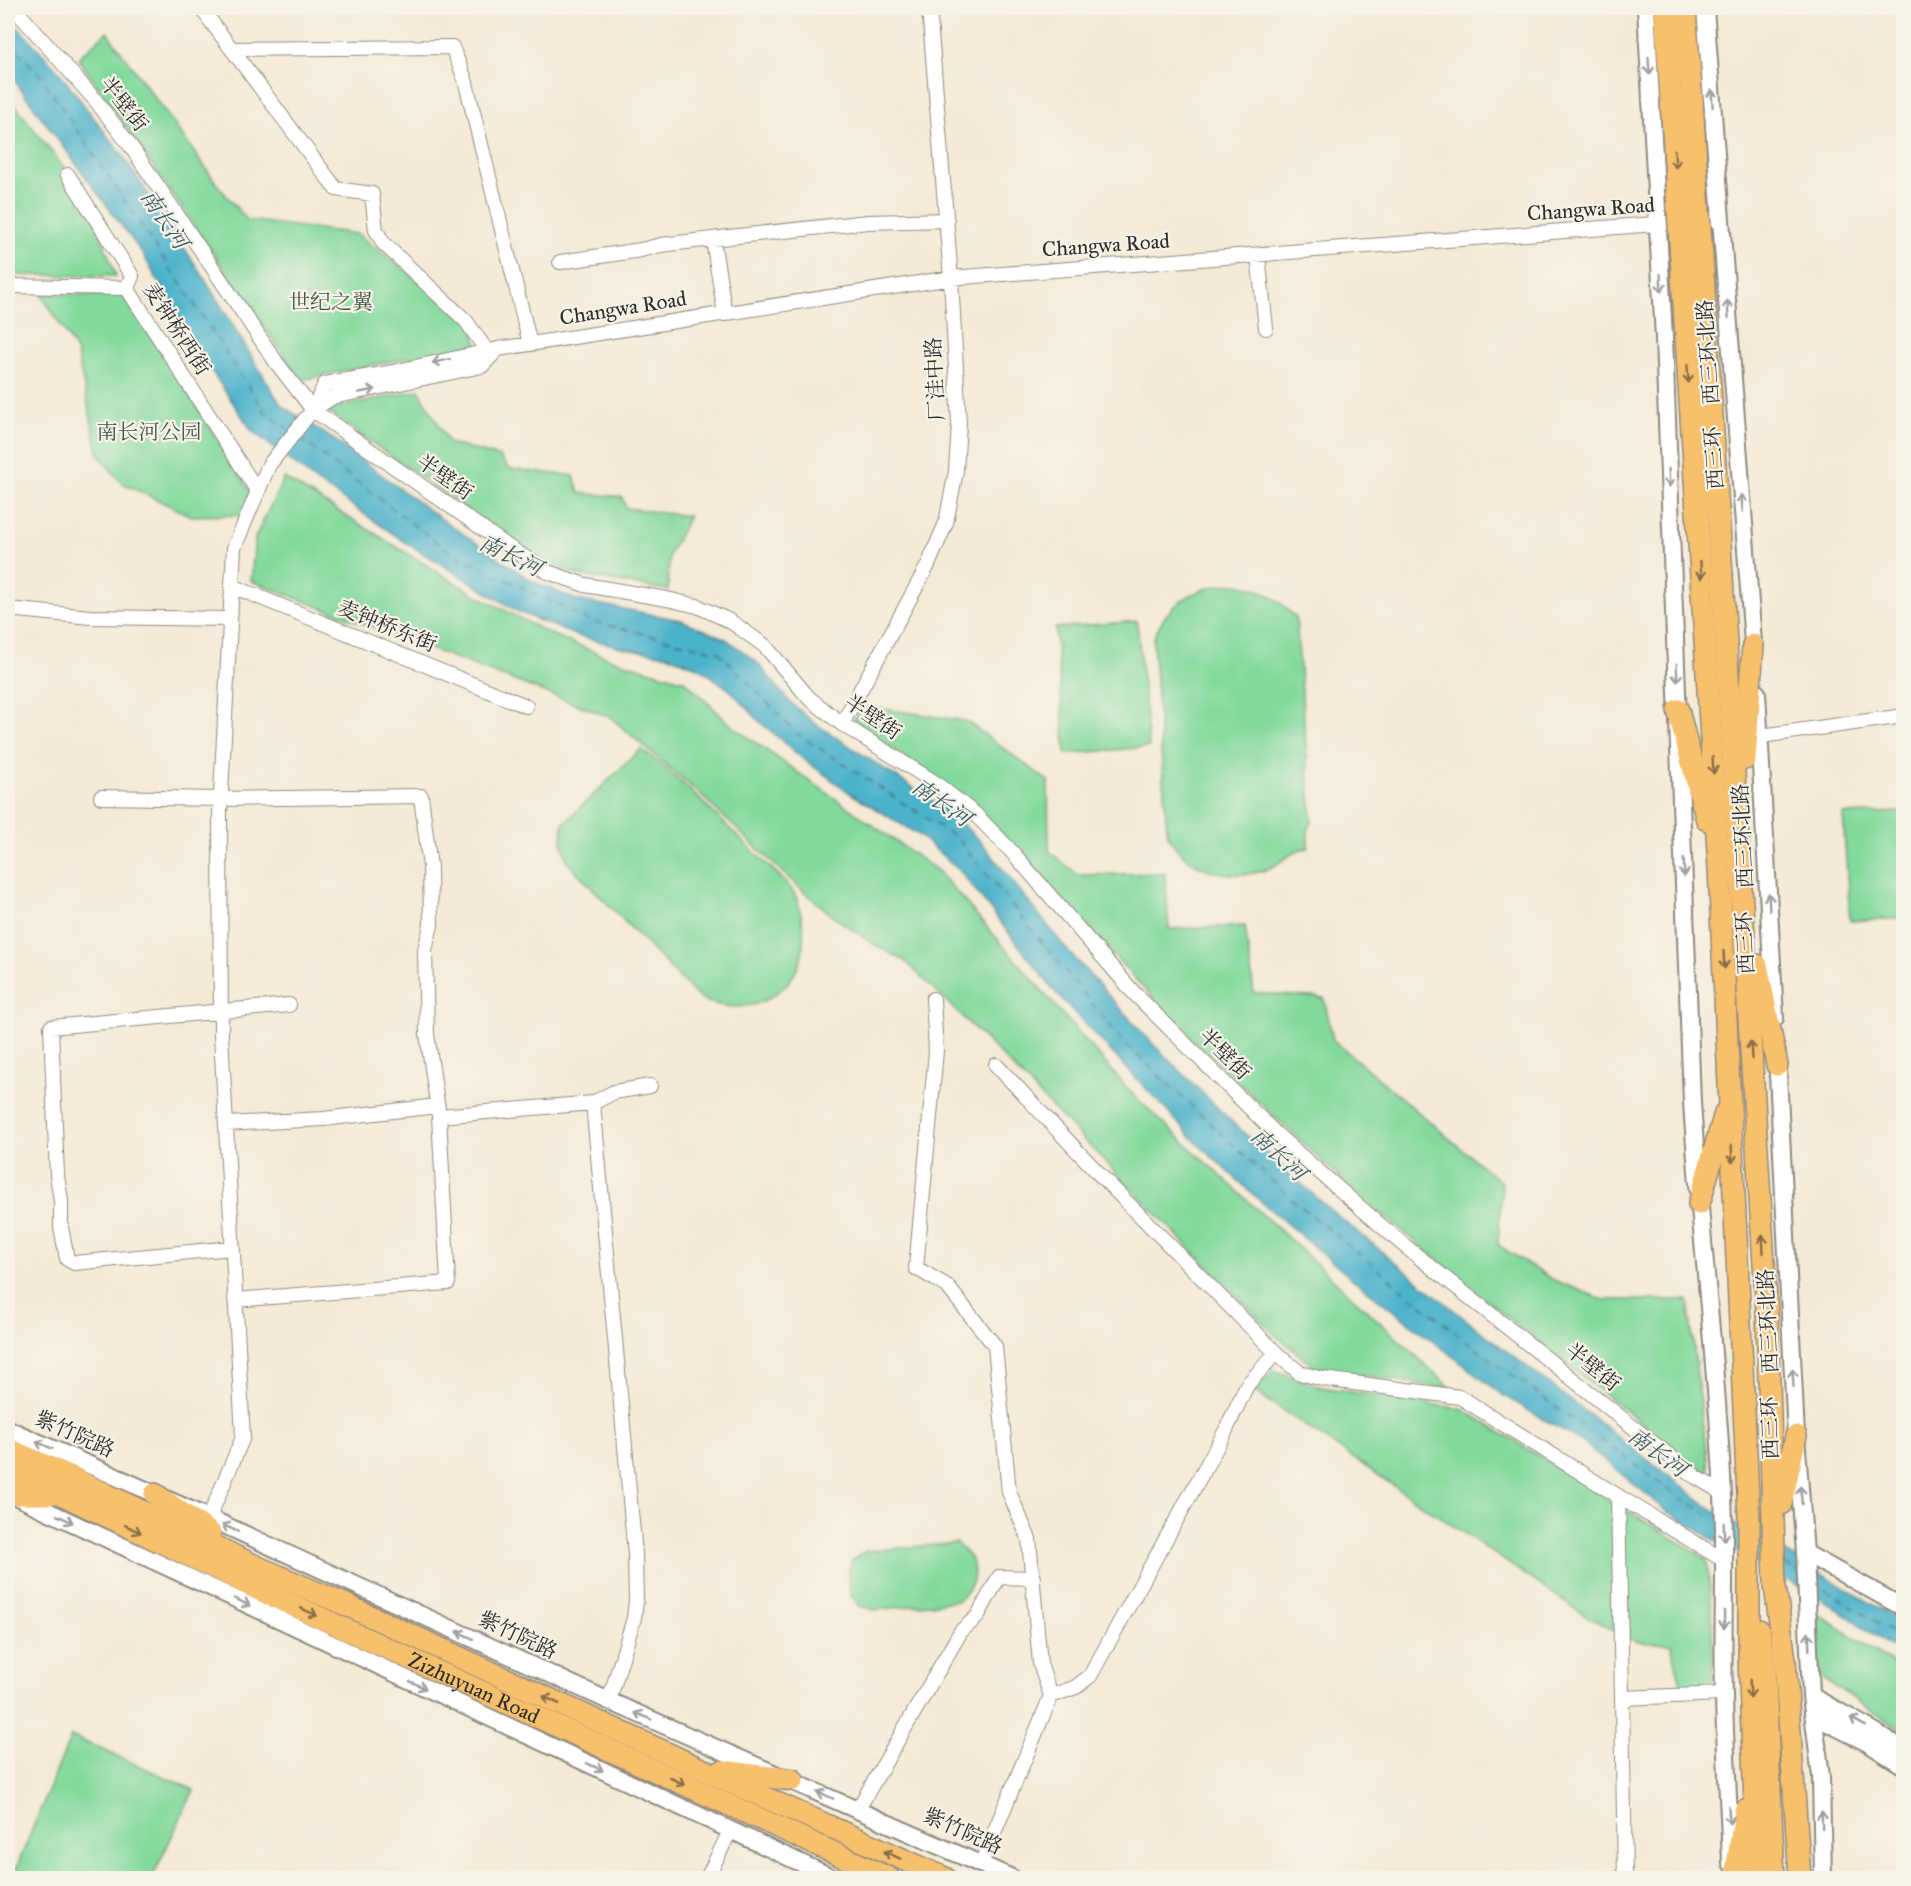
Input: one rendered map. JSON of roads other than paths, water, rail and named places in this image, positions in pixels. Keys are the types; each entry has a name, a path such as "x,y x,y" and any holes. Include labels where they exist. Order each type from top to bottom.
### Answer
{"highway":[{"name":"西三环","path":"1665,8 1707,511 1739,840 1767,1313 1775,1586 1785,1659 1800,1878"},
{"name":"西三环","path":"1685,8 1707,511 1719,868 1749,1518 1749,1658 1758,1878"},
{"path":"1739,840 1753,645"},
{"path":"1678,710 1719,868"},
{"path":"1742,891 1778,1065"},
{"path":"1699,1204 1730,1095"},
{"path":"1774,1534 1796,1436"},
{"name":"Zizhuyuan Road","path":"8,1449 260,1568 945,1878"},
{"name":"Zizhuyuan Road","path":"8,1472 61,1494 262,1591 890,1878"},
{"path":"10,1493 61,1494"},
{"path":"154,1494 260,1568"},
{"path":"1750,1568 1764,1660 1774,1878"},
{"path":"1775,1586 1775,1660 1783,1878"},
{"path":"1733,1878 1752,1760"},
{"path":"699,1768 793,1780"},
{"path":"837,1854 859,1878"}],"street":[{"name":"半壁街","path":"14,8 96,102 132,148 310,414 548,572 585,585 667,598 697,606 730,621 765,646 808,698 842,724 934,782 975,813 1014,854 1134,993 1276,1134 1401,1243 1723,1498"},
{"path":"201,8 336,189 366,191 372,194 376,230 383,243 466,321 493,350"},
{"name":"厂洼中路","path":"842,724 928,565 946,523 956,471 959,424 951,278 929,8"},
{"name":"西三环北路","path":"1646,8 1664,338 1692,1102 1723,1498 1724,1694 1733,1878"},
{"name":"西三环北路","path":"1706,8 1761,736 1796,1436 1805,1553 1811,1696 1821,1777 1823,1878"},
{"path":"232,49 452,47 465,79 530,344"},
{"path":"68,175 132,276 127,288"},
{"name":"Changwa Road","path":"310,414 325,384 493,350 951,278 1721,219"},
{"path":"560,262 661,245 738,236 868,222 946,220"},
{"path":"713,240 724,314"},
{"path":"1258,255 1266,328"},
{"name":"麦钟桥西街","path":"8,286 127,288 258,492"},
{"path":"208,1518 243,1437 221,1011 220,799 234,548 269,465 310,414"},
{"name":"麦钟桥东街","path":"232,586 526,706"},
{"path":"8,609 90,617 230,619"},
{"path":"1761,736 1904,716"},
{"path":"101,797 220,799 421,796 430,867 431,925 425,950 427,1034 438,1111 448,1283 235,1300"},
{"path":"933,999 936,1051 916,1268 947,1286 995,1346 1009,1492 1029,1539 1040,1665 1051,1696 981,1864"},
{"path":"232,1248 74,1263 67,1259 61,1227 61,1201 57,1176 51,1027 289,1005"},
{"path":"996,1065 1102,1177 1276,1353 1300,1373 1323,1379 1460,1397 1725,1561"},
{"path":"226,1124 593,1103 614,1092 650,1086"},
{"path":"593,1103 635,1554 634,1618 609,1701"},
{"path":"1051,1696 1076,1687 1090,1676 1225,1432 1247,1385 1276,1353"},
{"name":"紫竹院路","path":"8,1429 609,1701 1012,1878"},
{"path":"10,1493 833,1878"},
{"path":"1618,1496 1625,1878"},
{"path":"1805,1553 1904,1608"},
{"path":"858,1809 961,1631 977,1617 999,1577 1033,1578"},
{"path":"1622,1698 1724,1694"},
{"path":"1811,1696 1874,1731 1904,1751"},
{"path":"1814,1716 1866,1742 1904,1766"},
{"path":"706,1878 730,1831"}],"water":[{"name":"南长河","path":"8,17 55,67 125,159 201,273 281,405 336,441 430,511 534,582 577,600 681,620 726,639 756,661 789,701 814,723 950,812 982,843 1068,951 1154,1045 1234,1124 1333,1212 1460,1315 1713,1510 1903,1622 1903,1655 1830,1604 1714,1540 1667,1511 1582,1442 1504,1396 1351,1278 1199,1145 1056,993 960,871 919,835 853,795 802,758 760,722 731,691 700,668 666,655 624,648 575,635 519,612 408,544 316,481 252,431 196,348 142,253 8,72"}],"park label":[{"name":"世纪之翼","path":"331,302"},
{"name":"南长河公园","path":"149,432"}]}
